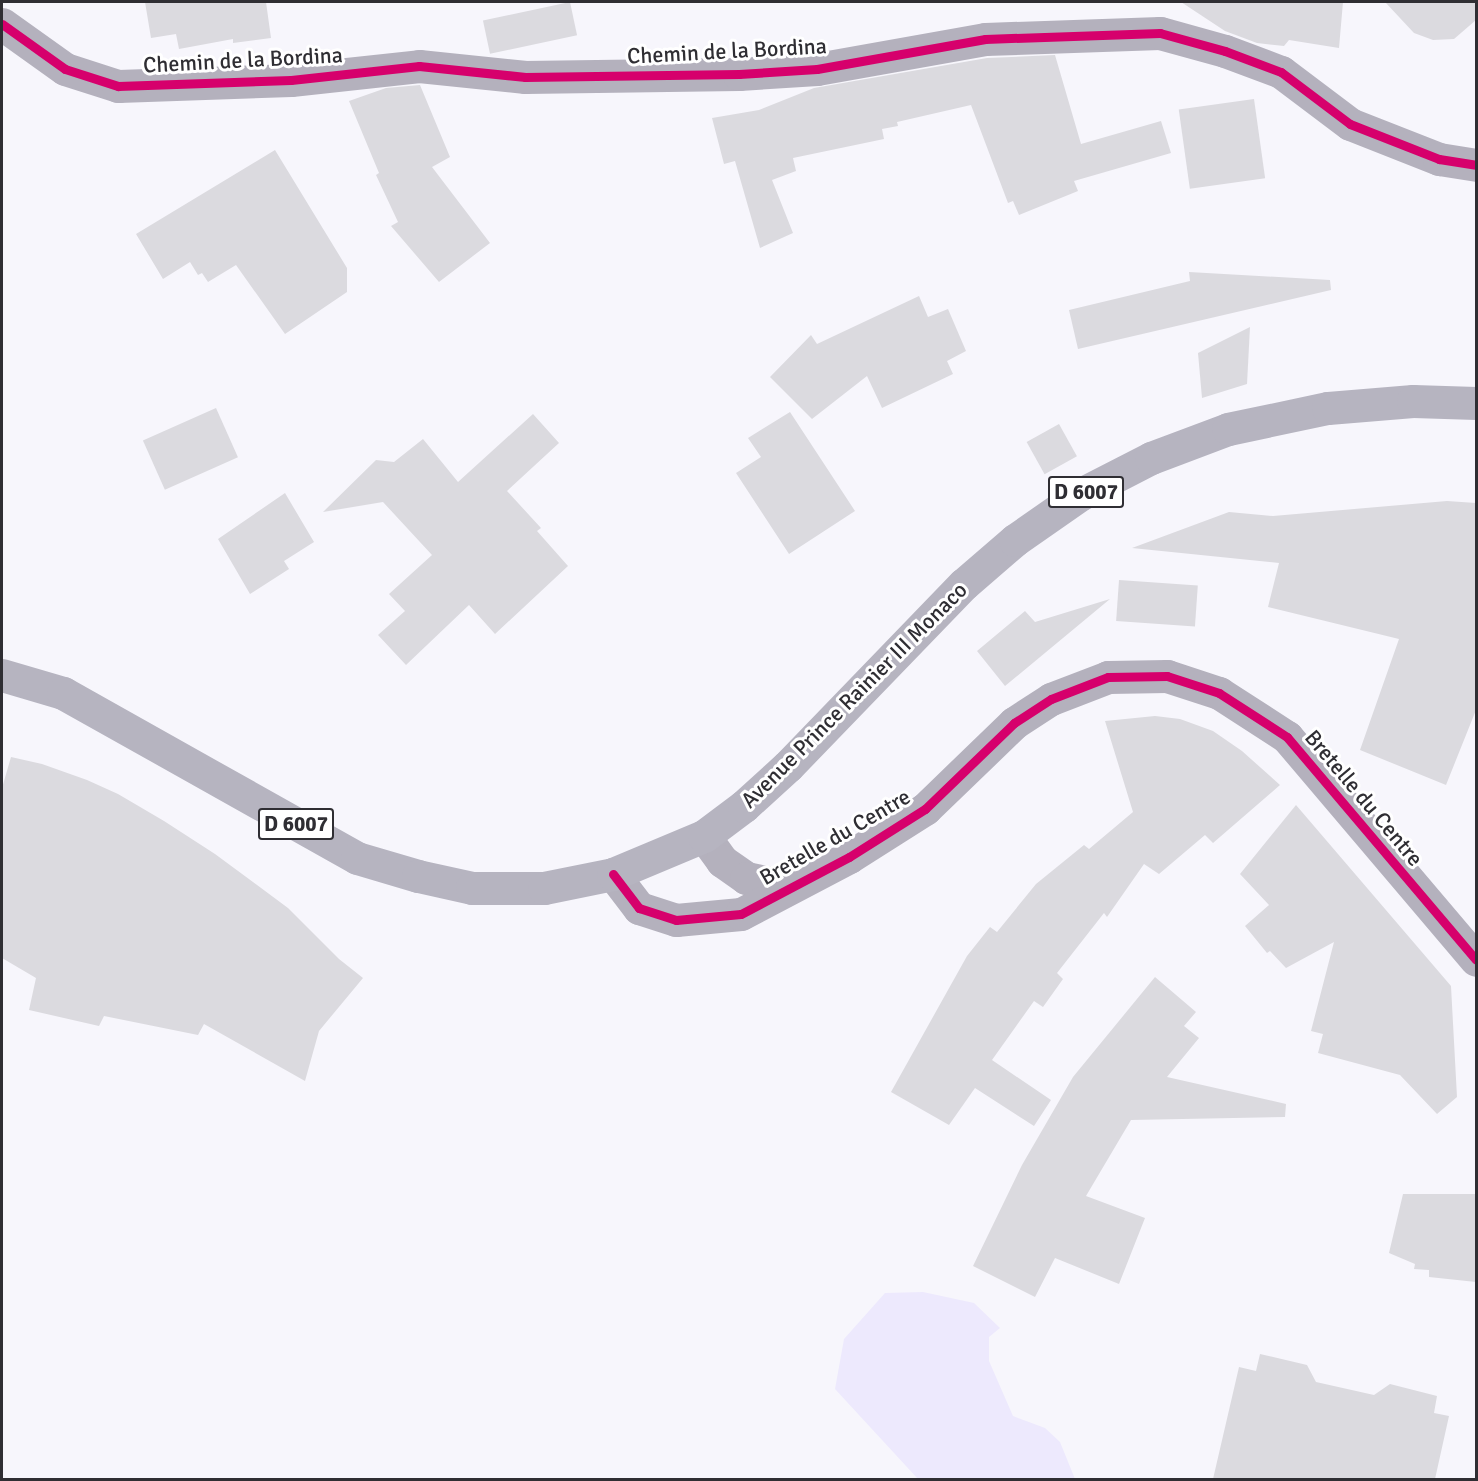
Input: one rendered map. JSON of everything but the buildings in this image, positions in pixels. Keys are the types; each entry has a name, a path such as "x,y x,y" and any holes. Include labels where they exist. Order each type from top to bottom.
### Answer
{"main road":[{"name":"Avenue Prince Rainier III Monaco","path":"2,675 63,693 357,858 418,876 472,888 544,888 613,873 704,836 744,806 788,766 964,584 1015,540 1082,494 1151,458 1227,429 1328,408 1413,401 1476,403"}],"street":[{"name":"Chemin de la Bordina","path":"2,24 65,69 118,86 291,80 419,66 525,77 739,74 817,69 985,39 1160,33 1225,51 1281,72 1350,124 1439,159 1476,165"},
{"name":"Bretelle du Centre","path":"613,873 639,908 676,920 741,914 849,857 925,809 1014,723 1052,699 1108,676 1167,676 1219,693 1287,737 1476,960"},
{"name":"Bretelle du Centre","path":"704,836 722,861 746,878 789,887"}],"shaded area":[{"path":"923,1292 974,1303 1000,1328 989,1337 989,1361 1013,1416 1045,1428 1060,1442 1075,1479 918,1479 835,1389 844,1339 885,1293"}],"cycle path":[{"path":"2,24 65,69 118,86 291,80 419,66 525,77 739,74 817,69 985,39 1160,33 1225,51 1281,72 1350,124 1439,159 1476,165"},
{"path":"613,874 639,908 676,920 741,914 849,857 925,809 1014,723 1051,699 1108,677 1167,676 1219,693 1287,737 1476,960"}]}
